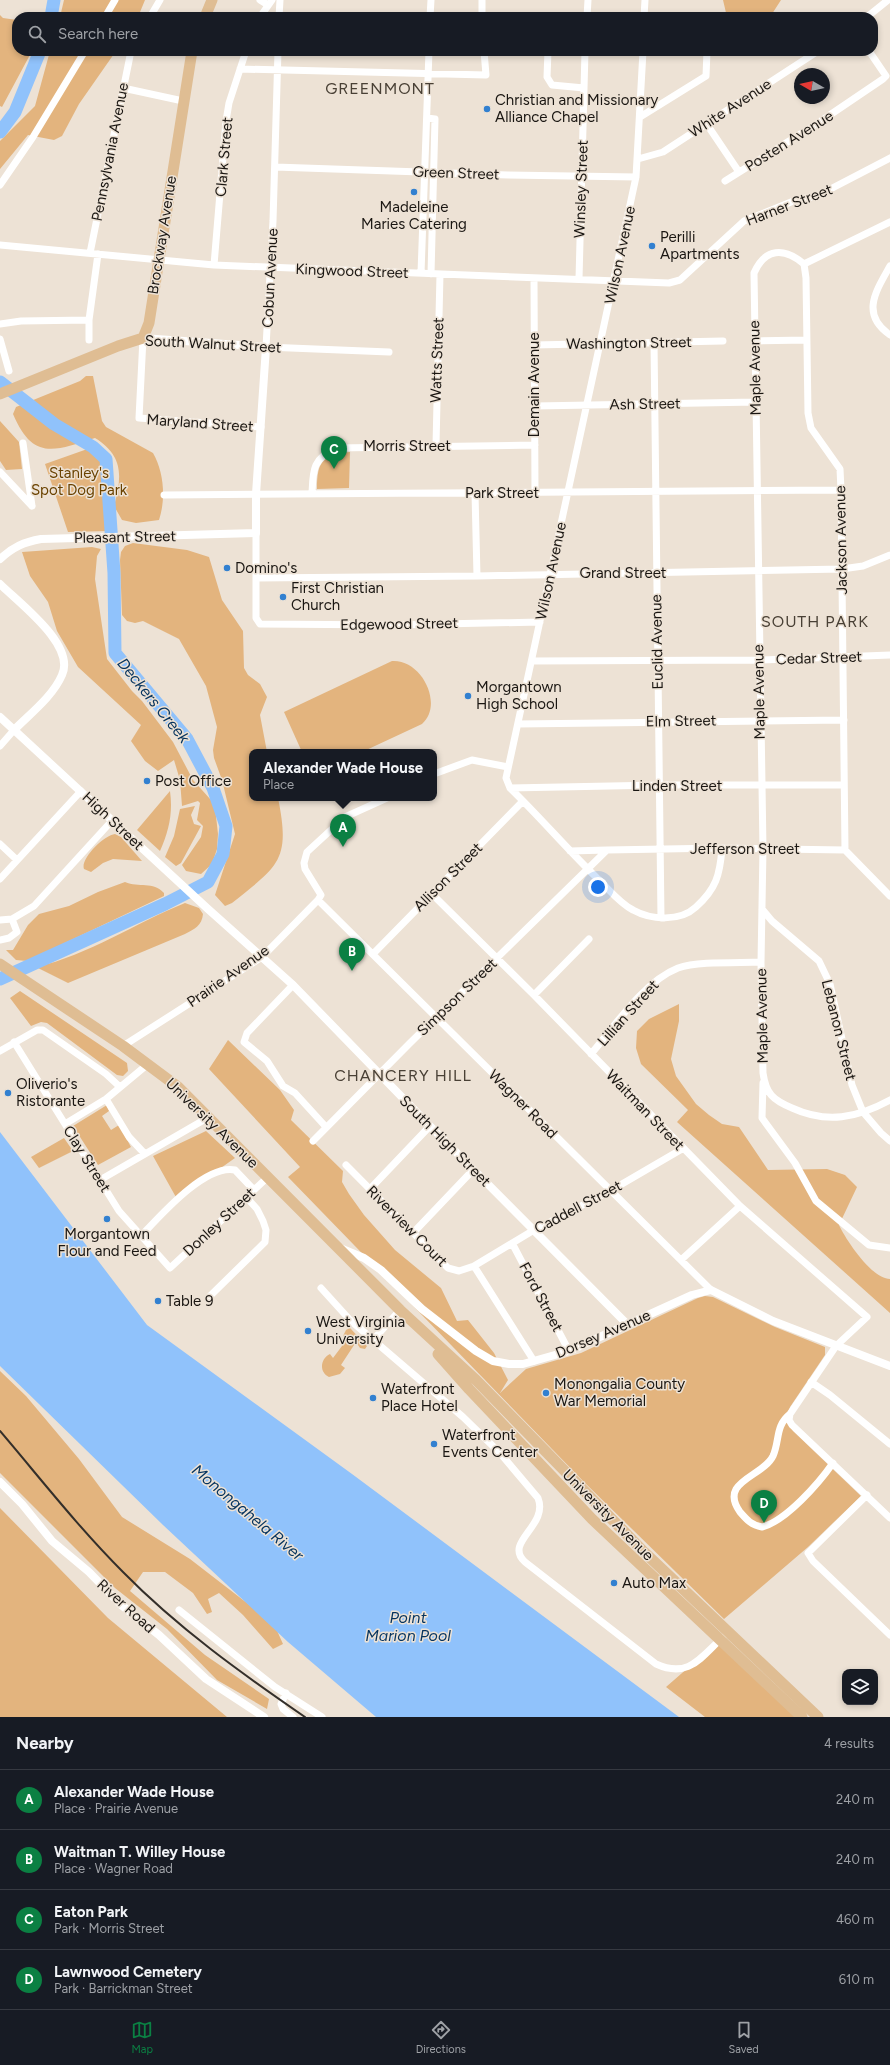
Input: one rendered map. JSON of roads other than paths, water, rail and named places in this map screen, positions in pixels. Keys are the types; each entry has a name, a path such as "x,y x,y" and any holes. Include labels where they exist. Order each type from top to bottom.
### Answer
{"main road":[{"path":"207,12 212,0"},
{"name":"Brockway Avenue","path":"143,338 149,323 191,56"},
{"name":"South Walnut Street","path":"0,394 118,346 143,338"},
{"name":"University Avenue","path":"0,964 123,1046 178,1087 338,1246 400,1310 469,1389 592,1519 802,1717"},
{"name":"University Avenue","path":"400,1310 476,1380 644,1552 818,1717"}],"street":[{"path":"108,12 115,0"},
{"path":"153,12 160,0"},
{"path":"260,0 270,3 264,12"},
{"path":"279,12 280,0"},
{"path":"430,12 431,0"},
{"path":"482,0 482,12"},
{"path":"587,12 588,0"},
{"path":"644,12 645,0"},
{"path":"873,12 888,0"},
{"path":"0,185 33,137 82,56"},
{"name":"Pennsylvania Avenue","path":"90,253 130,56"},
{"name":"Clark Street","path":"214,265 226,121 229,103 244,56"},
{"name":"Cobun Avenue","path":"258,624 256,618 256,494 270,268 278,56"},
{"path":"421,274 429,56"},
{"path":"240,69 486,75 484,56"},
{"path":"548,56 547,77 552,85 584,88"},
{"name":"Winsley Street","path":"579,279 585,56"},
{"name":"Wilson Avenue","path":"510,788 506,778 508,767 615,281 636,177 643,56"},
{"path":"640,117 706,76 707,56"},
{"name":"White Avenue","path":"638,159 663,152 810,56"},
{"name":"Posten Avenue","path":"725,181 824,120 888,74 873,56"},
{"path":"123,88 183,101"},
{"path":"427,118 435,119 431,274"},
{"path":"706,123 739,172"},
{"name":"Harner Street","path":"680,280 744,221 796,200 817,196 890,158"},
{"name":"Green Street","path":"275,167 636,177"},
{"path":"804,264 890,222"},
{"name":"Kingwood Street","path":"0,245 214,265 270,268 669,283 680,280"},
{"name":"Maple Avenue","path":"804,264 792,254 774,252 763,258 754,273 758,491 757,571 760,785 763,849 761,962 763,1073 765,1087 768,1093 785,1105 818,1118 844,1117 863,1112"},
{"path":"89,340 89,320 98,254"},
{"name":"Jackson Avenue","path":"804,264 806,278 808,413 811,428 840,469 845,850"},
{"path":"890,266 872,301 873,315 879,325 890,335"},
{"name":"Watts Street","path":"436,445 440,274"},
{"name":"Demain Avenue","path":"534,278 535,493"},
{"path":"0,324 21,321 89,320"},
{"name":"South Walnut Street","path":"143,338 266,347 389,352"},
{"name":"Brockway Avenue","path":"139,418 143,338"},
{"path":"0,339 9,371"},
{"path":"755,341 807,340"},
{"name":"Washington Street","path":"534,345 724,341"},
{"name":"Euclid Avenue","path":"654,342 661,918"},
{"name":"Ash Street","path":"535,406 756,402"},
{"name":"Maryland Street","path":"139,418 261,427"},
{"path":"0,472 32,506 24,443"},
{"name":"Morris Street","path":"312,494 312,475 316,464 321,456 336,448 436,445 535,445"},
{"name":"Park Street","path":"164,495 841,490"},
{"path":"475,493 477,576"},
{"name":"Pleasant Street","path":"0,559 12,549 25,542 41,539 193,536 256,533"},
{"name":"Grand Street","path":"257,578 656,574 842,569 863,566 879,561 890,555"},
{"path":"0,584 51,633 64,656 63,674 46,698 0,746"},
{"name":"Edgewood Street","path":"258,624 395,625 540,622"},
{"name":"Cedar Street","path":"532,661 759,660 890,655"},
{"name":"High Street","path":"0,717 226,925"},
{"name":"Elm Street","path":"518,724 659,721 844,720"},
{"path":"437,773 472,760 508,767"},
{"name":"Linden Street","path":"510,788 660,785 844,785"},
{"path":"510,788 588,869 632,909 646,916 661,918 681,915 692,910 712,890 721,864 722,848"},
{"path":"0,879 81,791"},
{"path":"318,900 322,894 305,869 304,863 307,852 345,817 380,801"},
{"name":"Allison Street","path":"373,954 523,801"},
{"path":"0,920 12,919 34,906 108,826"},
{"path":"0,844 17,860"},
{"name":"Jefferson Street","path":"570,851 722,848 845,850"},
{"path":"588,869 607,850"},
{"path":"845,850 890,896"},
{"name":"Simpson Street","path":"313,1141 496,958 588,869"},
{"name":"Waitman Street","path":"432,894 534,995 682,1149 740,1206 867,1317 836,1346"},
{"name":"Wagner Road","path":"318,900 711,1290"},
{"name":"Prairie Avenue","path":"123,1046 262,956 318,900"},
{"name":"Lebanon Street","path":"762,909 772,921 819,960 830,984 852,1085 863,1112 880,1133 890,1141"},
{"path":"0,940 10,938 17,932 12,919"},
{"name":"South High Street","path":"226,925 293,985 473,1170 628,1325"},
{"path":"534,995 589,939"},
{"name":"Lillian Street","path":"591,1054 655,980 679,968 701,965 761,962"},
{"path":"293,985 244,1038 244,1042 267,1061 283,1086 294,1094 326,1127"},
{"path":"0,1051 37,1030 43,1030 106,1074 120,1086"},
{"name":"Clay Street","path":"14,1042 119,1211 170,1268"},
{"path":"65,1124 106,1099 148,1064"},
{"path":"763,1073 762,1118 795,1163 816,1201 869,1245 890,1248"},
{"path":"106,1099 129,1137 144,1153"},
{"path":"863,1112 890,1100"},
{"path":"100,1180 144,1153 209,1117"},
{"path":"370,1189 430,1126"},
{"name":"Caddell Street","path":"474,1266 534,1230 610,1191 682,1149"},
{"name":"Riverview Court","path":"346,1165 448,1268 459,1270 474,1266"},
{"path":"141,1236 177,1199 201,1181 221,1170 235,1170 253,1189"},
{"path":"413,1233 473,1170"},
{"name":"Donley Street","path":"170,1268 247,1198 253,1189 268,1177"},
{"path":"210,1296 265,1242 266,1230 263,1221 257,1209 247,1198"},
{"path":"681,1260 740,1206"},
{"name":"Ford Street","path":"512,1243 569,1351"},
{"name":"Dorsey Avenue","path":"338,1246 364,1258 381,1270 422,1309 482,1355 493,1361 509,1364 523,1364 569,1351 692,1295 711,1290"},
{"path":"474,1266 534,1361"},
{"path":"321,1288 350,1320 463,1417 500,1453 538,1498 540,1504 540,1516 520,1544 518,1551 519,1556 525,1562 656,1664 664,1668 674,1669 692,1666 729,1632"},
{"path":"711,1290 756,1314 890,1366"},
{"path":"373,1340 400,1310"},
{"path":"833,1463 813,1489 774,1522 762,1527 748,1521 736,1506 734,1499 735,1491 739,1485 773,1456 783,1420 789,1417 836,1346"},
{"path":"811,1382 830,1394 890,1444"},
{"path":"789,1417 792,1425 890,1518"},
{"name":"River Road","path":"0,1482 22,1504 52,1541 89,1572 120,1604 159,1635 206,1679 264,1717"},
{"path":"867,1495 808,1553 813,1561 889,1631"},
{"path":"179,1610 275,1687 322,1717"},
{"path":"286,1693 281,1704 283,1709 293,1717"}],"water":[{"name":"Point Marion Pool","path":"0,1132 147,1325 352,1474 679,1717 376,1717 288,1642 163,1525 0,1366"}],"waterway":[{"name":"Deckers Creek","path":"52,12 54,0"},
{"name":"Deckers Creek","path":"0,132 15,112 38,56"},
{"name":"Deckers Creek","path":"0,382 54,424 93,447 106,459 114,573 115,653 187,739 213,788 226,826 223,854 208,882 165,904 0,979"}],"railway":[{"path":"0,1431 91,1538 144,1593 211,1649 257,1684 305,1717"}],"place":[{"name":"Christian and Missionary Alliance Chapel","path":"487,109"},
{"name":"Madeleine Maries Catering","path":"414,192"},
{"name":"Perilli Apartments","path":"652,246"},
{"name":"Eaton Park","path":"334,469"},
{"name":"Domino's","path":"227,568"},
{"name":"First Christian Church","path":"283,597"},
{"name":"Morgantown High School","path":"468,696"},
{"name":"Post Office","path":"147,781"},
{"name":"Alexander Wade House","path":"343,847"},
{"name":"Waitman T. Willey House","path":"352,971"},
{"name":"Oliverio's Ristorante","path":"8,1093"},
{"name":"Morgantown Flour and Feed","path":"107,1219"},
{"name":"Table 9","path":"158,1301"},
{"name":"West Virginia University","path":"308,1331"},
{"name":"Monongalia County War Memorial","path":"546,1393"},
{"name":"Waterfront Place Hotel","path":"373,1398"},
{"name":"Waterfront Events Center","path":"434,1444"},
{"name":"Lawnwood Cemetery","path":"764,1523"},
{"name":"Auto Max","path":"614,1583"}],"district":[{"name":"GREENMONT","path":"380,88"},
{"name":"SOUTH PARK","path":"815,621"},
{"name":"CHANCERY HILL","path":"403,1075"}],"park label":[{"name":"Stanley's Spot Dog Park","path":"79,482"}],"water label":[{"name":"Monongahela River","path":"248,1512"}]}
